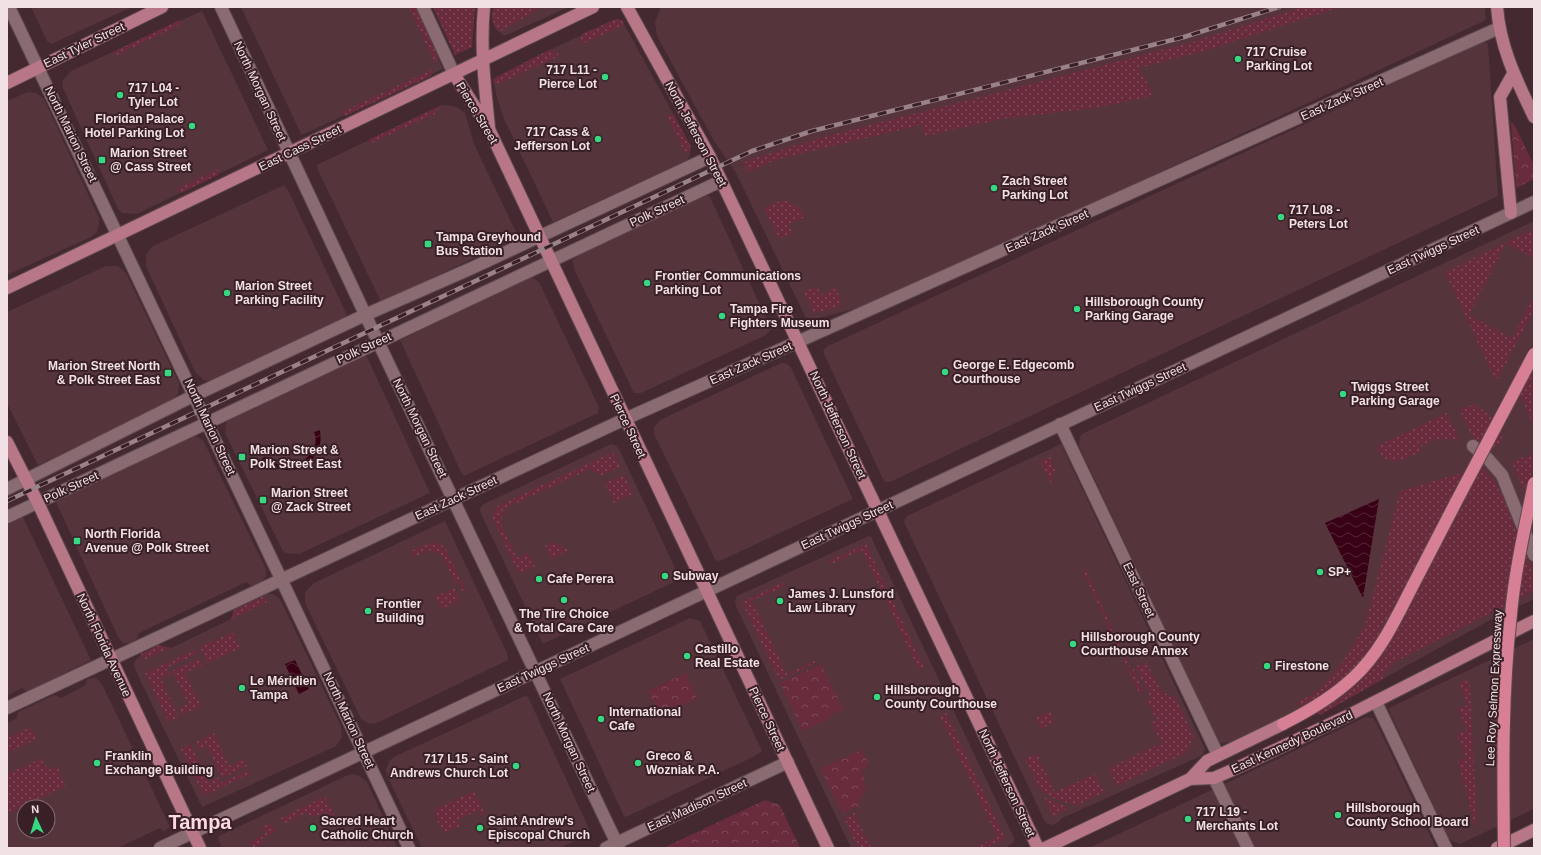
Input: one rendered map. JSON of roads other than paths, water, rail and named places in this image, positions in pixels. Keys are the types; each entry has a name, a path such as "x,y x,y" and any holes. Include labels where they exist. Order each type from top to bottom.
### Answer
{"highway":[{"path":"1283,724 1320,704 1336,693 1354,677 1370,659 1391,627 1534,354"},
{"name":"Lee Roy Selmon Expressway","path":"1504,848 1506,682 1511,614 1521,546 1534,483"}],"main road":[{"name":"East Tyler Street","path":"7,83 162,7"},
{"path":"484,7 482,60 489,129"},
{"name":"East Cass Street","path":"7,288 593,7"},
{"name":"North Jefferson Street","path":"627,7 710,157 1038,848"},
{"path":"1497,7 1499,28 1513,74 1534,117"},
{"name":"Pierce Street","path":"454,74 489,129 828,848"},
{"path":"1511,213 1500,97 1513,74"},
{"name":"North Florida Avenue","path":"7,442 27,479 200,848"},
{"name":"East Kennedy Boulevard","path":"1044,848 1190,779 1214,778 1376,702 1534,621"},
{"path":"1190,779 1207,761 1283,724"},
{"path":"1497,848 1534,830"}],"street":[{"name":"North Marion Street","path":"9,7 208,422 408,848"},
{"name":"North Morgan Street","path":"221,7 365,315 454,499 614,846"},
{"name":"Pierce Street","path":"423,7 454,74"},
{"name":"East Zack Street","path":"7,708 111,659 197,621 282,579 626,419 1499,28"},
{"path":"7,488 195,395 365,315 472,268 539,235 710,157"},
{"name":"Polk Street","path":"7,517 378,341 721,181"},
{"name":"East Twiggs Street","path":"160,848 1534,202"},
{"name":"East Street","path":"1060,424 1218,755"},
{"path":"1473,446 1488,459 1502,475 1534,555"},
{"path":"1376,702 1446,848"},
{"name":"East Madison Street","path":"614,846 788,762"},
{"path":"1214,778 1248,848"}],"water":[{"path":"320,430 320,443 317,453 311,462 303,467 293,470 282,470 272,466 262,458 267,456 283,466 296,464 308,457 315,445 316,439 314,432"},
{"path":"1379,499 1363,598 1325,523"},
{"path":"295,660 309,689 299,694 285,664"}],"railway":[{"path":"7,501 752,151 812,131 1184,37 1279,7"}],"place":[{"name":"717 Cruise Parking Lot","path":"1238,59"},
{"name":"717 L11 - Pierce Lot","path":"605,77"},
{"name":"717 L04 - Tyler Lot","path":"120,95"},
{"name":"Floridan Palace Hotel Parking Lot","path":"192,126"},
{"name":"717 Cass & Jefferson Lot","path":"598,139"},
{"name":"Marion Street @ Cass Street","path":"102,160"},
{"name":"Zach Street Parking Lot","path":"994,188"},
{"name":"717 L08 - Peters Lot","path":"1281,217"},
{"name":"Tampa Greyhound Bus Station","path":"428,244"},
{"name":"Frontier Communications Parking Lot","path":"647,283"},
{"name":"Marion Street Parking Facility","path":"227,293"},
{"name":"Hillsborough County Parking Garage","path":"1077,309"},
{"name":"Tampa Fire Fighters Museum","path":"722,316"},
{"name":"George E. Edgecomb Courthouse","path":"945,372"},
{"name":"Marion Street North & Polk Street East","path":"168,373"},
{"name":"Twiggs Street Parking Garage","path":"1343,394"},
{"name":"Marion Street & Polk Street East","path":"242,457"},
{"name":"Marion Street @ Zack Street","path":"263,500"},
{"name":"North Florida Avenue @ Polk Street","path":"77,541"},
{"name":"SP+","path":"1320,572"},
{"name":"Subway","path":"665,576"},
{"name":"Cafe Perera","path":"539,579"},
{"name":"The Tire Choice & Total Care Care","path":"564,600"},
{"name":"James J. Lunsford Law Library","path":"780,601"},
{"name":"Frontier Building","path":"368,611"},
{"name":"Hillsborough County Courthouse Annex","path":"1073,644"},
{"name":"Castillo Real Estate","path":"687,656"},
{"name":"Firestone","path":"1267,666"},
{"name":"Le Méridien Tampa","path":"242,688"},
{"name":"Hillsborough County Courthouse","path":"877,697"},
{"name":"International Cafe","path":"601,719"},
{"name":"Franklin Exchange Building","path":"97,763"},
{"name":"Greco & Wozniak P.A.","path":"638,763"},
{"name":"717 L15 - Saint Andrews Church Lot","path":"516,766"},
{"name":"Hillsborough County School Board","path":"1338,815"},
{"name":"717 L19 - Merchants Lot","path":"1188,819"},
{"name":"Sacred Heart Catholic Church","path":"313,828"},
{"name":"Saint Andrew's Episcopal Church","path":"480,828"}],"district":[{"name":"Tampa","path":"200,822"}]}
